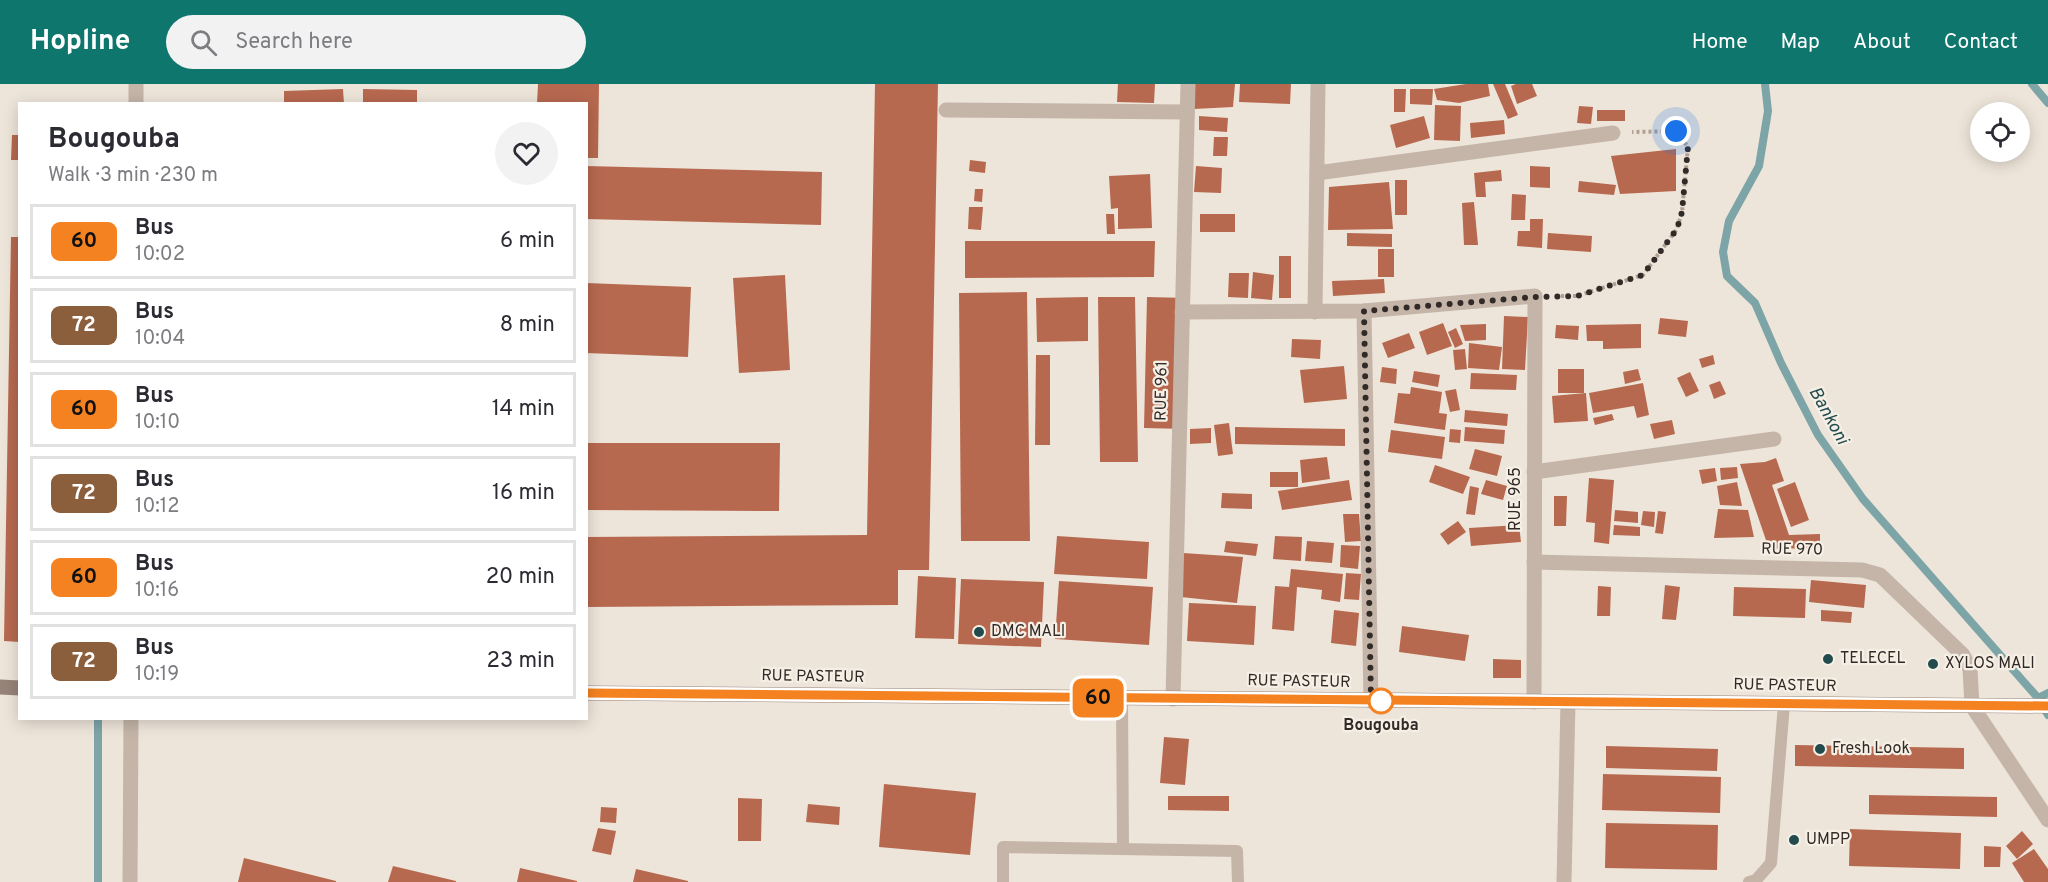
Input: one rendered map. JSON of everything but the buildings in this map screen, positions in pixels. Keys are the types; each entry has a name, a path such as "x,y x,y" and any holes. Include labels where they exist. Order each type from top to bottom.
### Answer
{"main road":[{"path":"0,687 18,687"},
{"name":"RUE PASTEUR","path":"588,693 2048,706"}],"street":[{"path":"136,84 136,102"},
{"name":"RUE 961","path":"1173,699 1188,84"},
{"path":"1315,312 1318,84"},
{"path":"946,110 1187,112"},
{"path":"1317,173 1613,133"},
{"path":"1182,312 1364,311 1535,297"},
{"name":"RUE 965","path":"1534,702 1535,297"},
{"path":"1364,311 1371,701"},
{"path":"1534,472 1774,439"},
{"name":"RUE 970","path":"1534,562 1862,570 1880,576 1963,655 1970,669 1972,706"},
{"path":"1564,882 1568,702"},
{"path":"1972,706 2048,820"},
{"path":"130,882 131,720"}],"lane":[{"path":"1122,698 1123,849"},
{"path":"1749,882 1756,880 1771,863 1784,704"},
{"path":"1003,882 1003,847 1237,851 1238,882"}],"path":[{"path":"1535,297 1577,296 1643,275 1677,229 1682,212 1688,147 1676,131 1613,133"}],"waterway":[{"name":"Bankoni","path":"1765,84 1768,111 1759,166 1729,221 1723,252 1727,276 1755,303 1781,363 1818,435 1863,499 2038,698 2048,715"},
{"path":"2032,84 2048,103"},
{"path":"2038,698 2048,693"},
{"path":"98,720 98,882"}],"bus line":[{"name":"60","path":"588,693 2048,706"}],"place":[{"name":"DMC MALI","path":"979,632"},
{"name":"TELECEL","path":"1828,659"},
{"name":"XYLOS MALI","path":"1933,664"},
{"name":"Bougouba","path":"1381,701"},
{"name":"Fresh Look","path":"1820,749"},
{"name":"UMPP","path":"1794,840"}],"route":[{"path":"1381,701 1371,701 1364,311 1535,297 1577,296 1643,275 1677,229 1682,212 1688,147 1676,131"}]}
